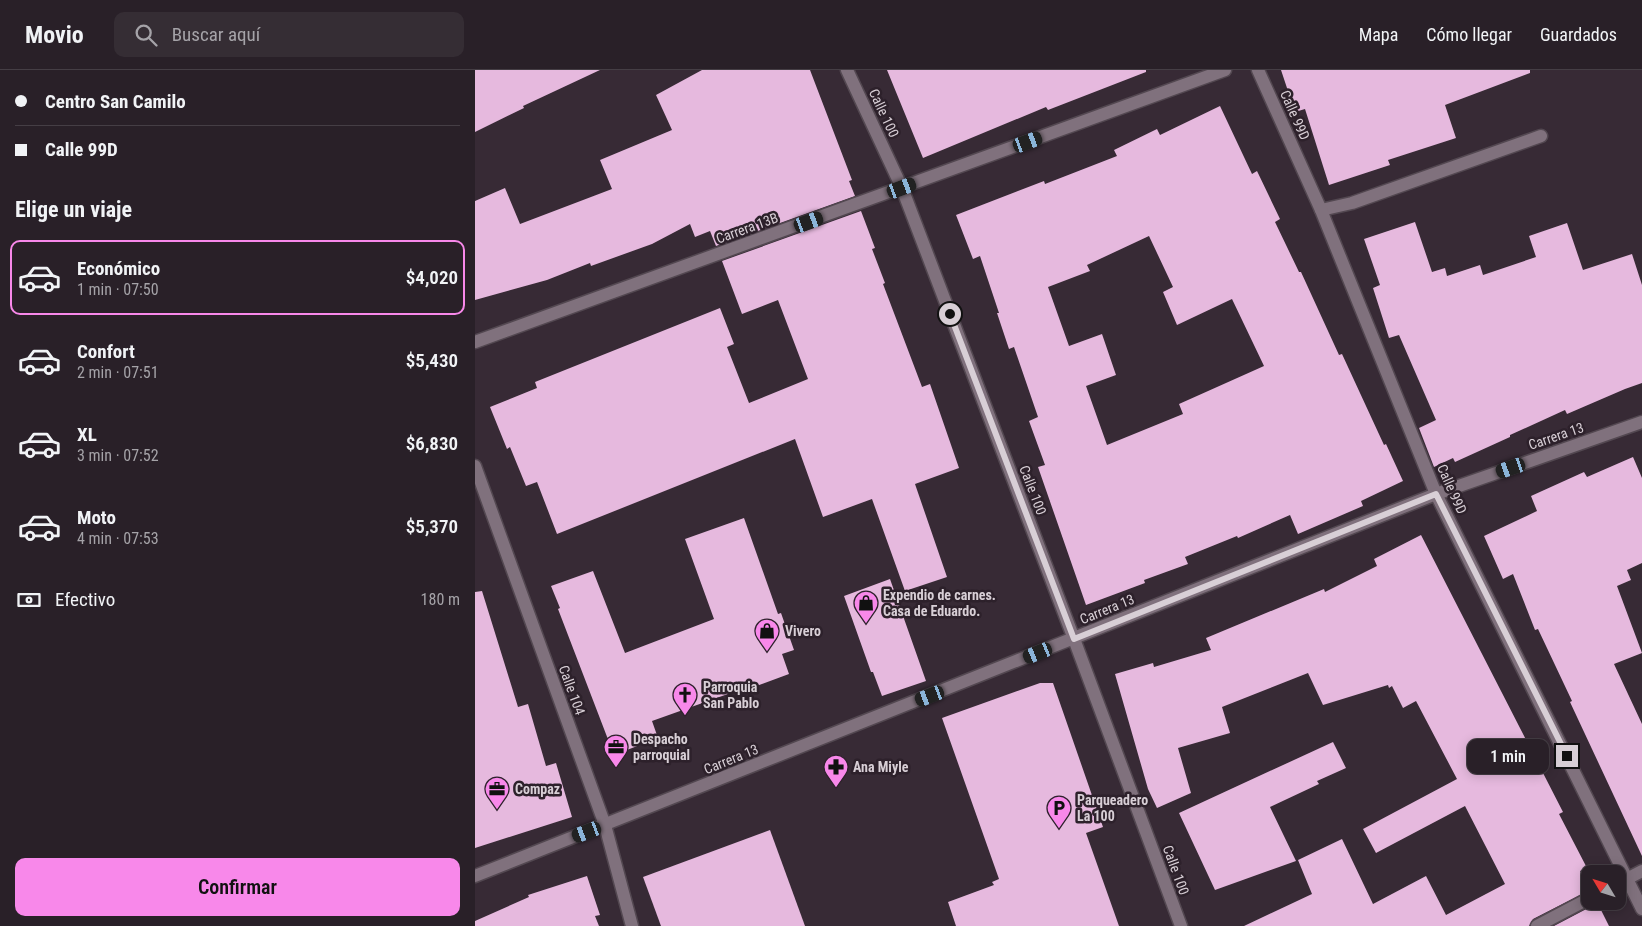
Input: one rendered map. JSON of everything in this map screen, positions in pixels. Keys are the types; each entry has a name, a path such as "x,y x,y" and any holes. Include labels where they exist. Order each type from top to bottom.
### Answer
{"street":[{"name":"Calle 100","path":"847,70 902,188 1181,926"},
{"name":"Carrera 13B","path":"475,342 1225,70"},
{"name":"Calle 99D","path":"1258,70 1321,210 1436,494 1615,865"},
{"path":"1321,210 1352,203 1541,136"},
{"name":"Carrera 13","path":"475,876 1436,494 1642,422"},
{"name":"Calle 104","path":"475,466 605,825 633,926"},
{"path":"1626,879 1642,871"},
{"name":"Calle 99D","path":"1626,885 1642,908"},
{"path":"1537,926 1581,903"}],"building":[{"path":"475,70 600,70 523,106 524,108 475,132"},
{"path":"702,70 810,70 852,180 849,181 855,196 716,246 710,231 695,237 690,224 652,244 591,266 590,263 547,280 475,300 475,201 505,188 520,224 612,189 600,160 672,130 656,95"},
{"path":"887,70 1146,70 1146,72 1048,110 1046,107 923,158"},
{"path":"1281,70 1530,70 1530,73 1445,105 1456,138 1388,160 1390,165 1329,185 1305,109 1295,112"},
{"path":"1220,106 1252,174 1257,171 1280,219 1275,222 1299,272 1301,272 1339,355 1342,354 1384,445 1386,444 1403,481 1361,501 1363,506 1298,534 1290,515 1238,538 1237,536 1185,557 1188,564 1144,580 1145,583 1086,605 1038,467 1045,465 1029,421 1038,417 1014,347 1009,349 980,256 973,259 956,215 1044,181 1045,184 1117,156 1114,150 1157,129 1160,135","holes":["1149,236 1173,287 1163,292 1177,325 1232,299 1264,366 1179,404 1183,414 1107,445 1086,386 1116,375 1102,334 1069,346 1048,287 1090,271 1087,265"]},
{"path":"861,211 875,248 872,249 885,283 883,284 922,387 930,384 959,468 915,484 947,577 905,591 872,499 823,517 795,439 557,534 537,482 526,486 510,447 507,449 490,407 537,388 535,382 720,308 734,344 727,347 749,403 808,379 778,300 742,314 722,261"},
{"path":"1415,222 1432,272 1445,268 1447,276 1480,265 1483,275 1536,257 1529,236 1567,223 1583,270 1632,254 1642,285 1642,383 1567,414 1565,410 1455,462 1453,458 1434,467 1419,428 1436,420 1399,335 1389,338 1373,288 1380,285 1364,239"},
{"path":"1633,457 1642,478 1642,563 1627,570 1631,580 1617,586 1642,653 1614,664 1642,724 1642,856 1538,629 1535,630 1513,574 1503,579 1484,536 1537,511 1531,496 1584,472 1587,477"},
{"path":"744,518 778,614 781,613 794,650 782,654 789,674 652,721 658,738 614,755 551,586 593,571 625,653 714,619 685,539"},
{"path":"1421,535 1563,812 1559,814 1585,865 1581,865 1580,871 1581,895 1533,919 1529,926 1244,926 1312,894 1298,860 1342,839 1373,904 1426,876 1446,915 1505,884 1465,806 1376,853 1363,829 1457,779 1416,701 1403,708 1392,686 1389,688 1388,685 1323,705 1308,673 1222,707 1230,733 1178,748 1191,793 1157,808 1148,789 1115,674 1153,663 1154,667 1211,650 1206,638 1324,589 1325,592 1377,566 1374,559"},
{"path":"890,579 926,681 882,696 873,672 871,672 844,596"},
{"path":"482,591 518,707 528,704 546,766 556,763 572,817 475,848 475,592"},
{"path":"1040,683 1053,683 1103,827 1086,833 1119,926 956,926 948,902 994,885 992,882 999,879 942,718"},
{"path":"1333,742 1346,768 1317,781 1319,784 1270,807 1296,861 1215,890 1179,813"},
{"path":"770,830 805,926 661,926 643,877"},
{"path":"587,876 600,915 595,916 599,926 475,926 475,921 529,897 528,895"},
{"path":"1584,910 1601,910 1609,926 1554,926"}],"place":[{"name":"Expendio de carnes. Casa de Eduardo.","path":"866,624"},
{"name":"Vivero","path":"767,652"},
{"name":"Parroquia San Pablo","path":"685,716"},
{"name":"Despacho parroquial","path":"616,768"},
{"name":"Ana Miyle","path":"836,788"},
{"name":"Compaz","path":"497,810"},
{"name":"Parqueadero La 100","path":"1059,829"}],"route":[{"path":"950,314 1074,639 1436,494 1567,756"}]}
